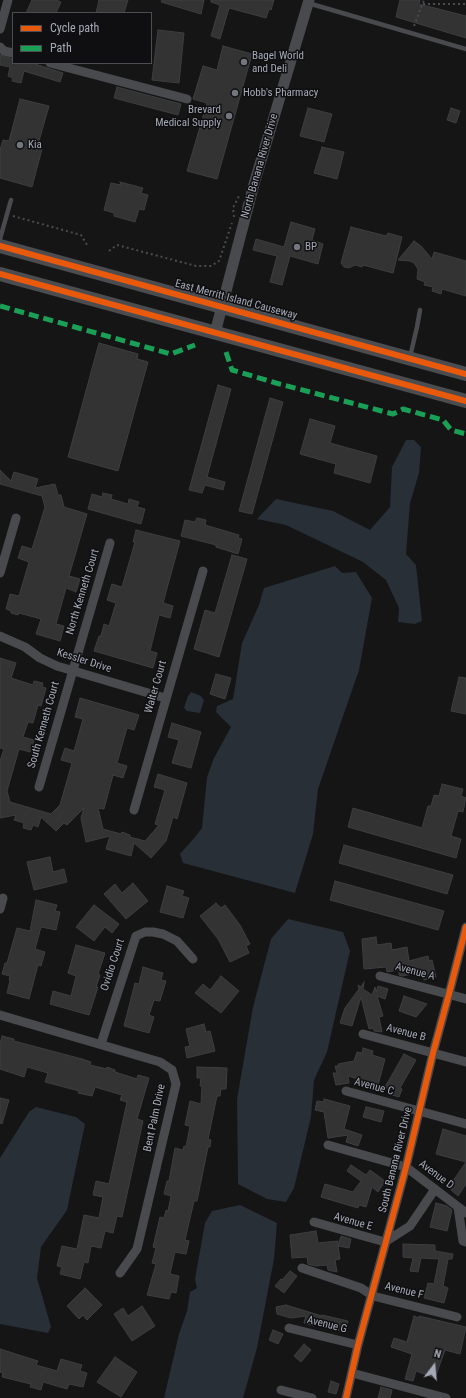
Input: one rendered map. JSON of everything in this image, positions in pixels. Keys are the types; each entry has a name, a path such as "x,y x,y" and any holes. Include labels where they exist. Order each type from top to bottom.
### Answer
{"main road":[{"name":"East Merritt Island Causeway","path":"0,246 466,374"},
{"path":"0,274 466,401"}],"street":[{"path":"0,29 8,0"},
{"name":"North Banana River Drive","path":"215,333 256,177 308,2"},
{"path":"0,47 4,51 12,53"},
{"path":"54,64 187,99"},
{"path":"0,573 16,518"},
{"name":"North Kenneth Court","path":"72,671 110,543"},
{"name":"Walter Court","path":"134,810 165,698 203,571"},
{"name":"Kessler Drive","path":"0,636 25,647 40,658 57,666 165,698"},
{"name":"South Kenneth Court","path":"39,786 72,671"},
{"path":"0,909 3,898"},
{"name":"South Banana River Drive","path":"346,1398 358,1345 406,1167 418,1111 466,927"},
{"name":"Ovidio Court","path":"101,1044 136,936 145,932 163,934 177,941 192,959"},
{"name":"Avenue A","path":"380,976 466,999"},
{"name":"Bent Palm Drive","path":"0,1015 160,1062 172,1070 176,1084 137,1249 120,1273"},
{"name":"Avenue B","path":"363,1034 466,1062"},
{"name":"Avenue C","path":"346,1091 466,1124"},
{"name":"Avenue D","path":"328,1145 406,1167 462,1210 463,1241 466,1242"},
{"path":"385,1242 410,1226 435,1189"},
{"name":"Avenue E","path":"314,1222 385,1242"},
{"name":"Avenue F","path":"302,1268 361,1288 372,1296 457,1318"},
{"name":"Avenue G","path":"289,1328 358,1345"},
{"path":"352,1373 446,1398"},
{"path":"281,1390 312,1398"}],"lane":[{"path":"308,2 466,49"},
{"path":"0,239 11,200"},
{"path":"409,358 420,310"}],"path":[{"path":"412,33 424,0"},
{"path":"423,4 466,4"},
{"path":"109,251 117,245 196,266 211,266 219,261 234,216 233,208 239,196"},
{"path":"7,215 81,235 87,245"}],"shaded area":[{"path":"406,440 414,440 421,447 419,473 410,503 406,554 416,565 422,621 415,624 398,622 399,608 386,580 363,562 286,525 257,519 276,499 333,511 370,530 390,507 392,467"},
{"path":"335,566 342,573 356,572 372,598 359,670 318,789 313,834 295,893 183,863 180,854 202,828 207,777 214,758 231,727 216,712 217,706 233,699 242,643 259,605 264,588"},
{"path":"191,692 201,696 204,700 200,713 187,711 184,708"},
{"path":"288,919 343,932 350,951 327,1052 314,1080 311,1117 294,1188 286,1202 267,1199 238,1184 237,1099 253,1007 271,939"},
{"path":"36,1107 76,1117 85,1124 67,1210 41,1247 37,1278 51,1327 48,1333 0,1324 0,1158 29,1112"},
{"path":"240,1205 277,1223 274,1259 257,1348 243,1398 164,1398 179,1334 187,1311 190,1292 197,1288 195,1279 205,1223 212,1211"}],"building":[{"path":"32,0 56,0 61,2 56,12 26,12"},
{"path":"99,0 128,0 124,12 96,12"},
{"path":"162,0 204,0 201,14 161,2"},
{"path":"211,0 274,0 271,10 269,9 266,18 229,8 220,39 211,36 220,5 211,2"},
{"path":"400,0 420,0 419,4 466,16 466,38 396,17"},
{"path":"158,30 184,33 179,83 152,80"},
{"path":"223,46 252,54 217,179 187,171 207,103 193,99 203,66 217,70"},
{"path":"0,55 12,59 12,64 35,64 63,73 60,82 24,71 21,83 12,81 13,78 8,76 10,67 0,65"},
{"path":"117,87 181,104 178,115 114,98"},
{"name":"Kia","path":"20,99 49,106 37,148 42,149 32,187 0,178 0,150 3,140 9,141"},
{"path":"308,108 332,114 324,142 300,136"},
{"path":"451,108 460,111 456,123 447,120"},
{"path":"322,147 344,152 337,179 314,173"},
{"path":"120,182 143,188 141,193 148,195 144,210 139,209 135,222 114,216 114,213 104,210 111,183 121,185"},
{"path":"291,222 315,229 312,240 323,244 318,264 290,256 282,285 270,282 277,256 253,250 256,239 284,247"},
{"path":"351,227 386,236 388,233 402,237 393,273 363,265 362,267 355,265 349,268 344,267 341,263"},
{"path":"414,241 421,246 432,259 434,252 466,261 466,296 442,289 441,294 432,291 433,287 424,285 425,282 417,279 418,269 414,263 410,261 398,260"},
{"path":"99,343 138,354 137,359 148,362 118,471 68,457"},
{"path":"218,385 231,389 207,477 225,482 223,490 205,485 202,493 189,490"},
{"path":"270,398 283,402 252,514 239,511"},
{"path":"310,419 335,426 330,443 377,456 370,483 334,473 336,464 300,454"},
{"path":"0,470 11,481 14,472 38,479 35,488 55,484 58,495 61,495 64,507 87,514 69,576 80,579 76,592 66,588 56,624 64,626 60,641 36,634 41,619 19,613 18,615 11,613 11,611 6,609 10,594 19,596 29,562 18,558 22,546 32,549 45,507 42,496 0,484"},
{"path":"103,493 112,495 111,499 128,504 129,499 139,502 137,507 145,509 141,524 88,509 92,494 102,497"},
{"path":"197,518 206,520 205,525 239,535 238,538 242,539 238,554 216,547 216,545 181,536 185,520 195,522"},
{"path":"136,530 180,541 163,603 173,606 170,618 159,615 150,651 157,653 153,668 94,651 99,636 101,636 104,624 109,626 116,603 107,600 112,584 122,587 135,542 133,542"},
{"path":"232,555 247,559 219,657 194,649 205,610 215,613"},
{"path":"0,658 16,663 11,678 33,685 34,681 43,683 42,687 46,688 41,706 38,705 33,723 28,722 23,737 34,740 30,752 19,749 7,791 10,802 51,814 60,805 72,763 61,760 65,748 74,751 83,719 75,717 80,698 139,715 134,730 127,728 117,763 127,766 123,778 113,775 104,809 98,808 103,829 121,834 122,832 130,835 130,837 145,841 159,825 155,824 165,790 154,787 158,774 187,783 177,819 173,817 166,841 151,858 134,843 131,856 106,849 110,836 86,842 81,818 84,808 67,825 64,823 56,831 41,817 38,827 33,825 31,830 23,828 24,823 14,820 16,815 0,818 0,761 4,749 0,748"},
{"path":"216,674 231,678 225,699 210,694"},
{"path":"459,677 466,678 466,714 451,711"},
{"path":"172,723 201,732 191,768 172,763 179,740 168,737"},
{"path":"442,784 463,789 461,796 466,798 463,812 458,811 451,836 461,839 456,858 348,827 353,808 422,828 428,806 431,806 434,795 439,796"},
{"path":"344,845 453,875 447,894 339,863"},
{"path":"50,857 53,872 64,869 67,882 34,890 27,862"},
{"path":"335,881 444,911 438,930 330,900"},
{"path":"133,883 148,901 126,919 104,894 115,884 122,893"},
{"path":"167,886 184,891 182,896 189,898 183,918 160,912"},
{"path":"36,900 57,905 55,911 60,912 56,930 41,927 35,949 45,952 41,966 38,965 29,999 7,993 10,976 2,974 5,963 7,963 17,928 30,931"},
{"path":"216,903 221,908 225,905 240,925 250,944 246,946 249,953 230,962 218,939 200,916"},
{"path":"94,905 119,924 112,933 105,927 94,941 76,927"},
{"path":"376,937 377,945 391,943 392,950 407,947 409,961 428,956 429,961 432,960 436,977 424,980 423,972 402,976 399,975 399,970 387,972 386,967 364,969 362,939"},
{"path":"76,945 105,953 98,974 100,975 96,987 98,987 89,1015 50,1004 53,991 71,996 76,976 68,973"},
{"path":"143,967 163,973 161,980 166,981 160,1001 154,1000 149,1015 154,1017 149,1033 124,1026 135,983 139,984"},
{"path":"221,976 239,991 221,1013 195,993 203,984 210,990"},
{"path":"364,982 363,989 372,995 375,987 376,992 378,986 388,989 385,999 377,996 383,1016 379,1017 382,1032 374,1031 373,1028 369,1029 361,997 352,1026 340,1023 345,1008 359,989 358,985 361,987"},
{"path":"404,996 427,1004 416,1017 399,1011"},
{"path":"204,1024 206,1032 210,1031 215,1051 187,1058 185,1047 190,1046 186,1029"},
{"path":"2,1036 14,1039 14,1041 82,1059 91,1062 90,1065 107,1069 107,1067 115,1070 115,1072 137,1079 138,1075 149,1078 137,1119 143,1121 122,1217 117,1216 113,1233 105,1231 101,1248 91,1246 88,1263 84,1262 80,1279 60,1274 62,1267 57,1266 62,1246 77,1249 84,1215 99,1218 103,1197 93,1195 96,1181 109,1184 127,1102 120,1100 122,1095 95,1087 92,1096 45,1082 48,1073 27,1067 24,1077 0,1069 0,1044"},
{"path":"363,1048 373,1051 372,1055 385,1059 378,1085 348,1076 349,1083 336,1085 333,1073 337,1073 335,1066 354,1061 357,1052 362,1053"},
{"path":"404,1054 416,1060 400,1088 402,1089 399,1097 389,1094 390,1090 385,1087"},
{"path":"197,1067 227,1068 226,1089 221,1089 220,1096 217,1096 208,1139 211,1140 210,1147 208,1147 197,1201 194,1201 185,1240 189,1241 186,1254 175,1252 170,1274 179,1276 176,1293 171,1292 169,1299 147,1295 156,1264 152,1263 156,1248 153,1247 160,1217 164,1218 166,1210 168,1211 171,1196 164,1194 167,1181 169,1181 175,1148 183,1150 184,1146 186,1147 190,1126 185,1125 190,1101 201,1104 202,1086 200,1086 201,1078 197,1078"},
{"path":"0,1098 9,1100 2,1124 0,1123"},
{"path":"324,1099 350,1106 344,1129 362,1135 358,1146 346,1142 348,1135 328,1138 324,1112 315,1110 317,1101 324,1102"},
{"path":"366,1107 384,1111 381,1122 363,1117"},
{"path":"443,1129 466,1136 466,1162 436,1154"},
{"path":"466,1162 466,1184 458,1196 451,1190 453,1186 451,1184"},
{"path":"351,1165 366,1175 370,1170 385,1181 378,1192 372,1187 366,1207 359,1205 358,1208 321,1197 325,1184 353,1192 361,1181 347,1171"},
{"path":"436,1203 447,1206 452,1210 447,1231 430,1227"},
{"path":"316,1231 318,1243 338,1241 340,1259 335,1260 337,1272 328,1270 327,1265 316,1266 308,1264 307,1257 292,1258 290,1235"},
{"path":"341,1236 351,1239 349,1248 338,1246"},
{"path":"403,1244 435,1245 435,1251 453,1254 452,1259 448,1259 443,1286 448,1288 444,1303 424,1298 428,1283 434,1284 439,1259 421,1258 418,1272 410,1271 413,1258 403,1257"},
{"path":"290,1271 297,1276 284,1293 275,1286"},
{"path":"85,1288 102,1305 87,1320 83,1315 79,1319 67,1306"},
{"path":"286,1305 322,1316 348,1321 345,1332 304,1323 306,1316 291,1318 277,1314 276,1307"},
{"path":"142,1306 155,1326 132,1341 114,1314 123,1308 128,1316"},
{"path":"414,1316 466,1327 460,1354 445,1350 435,1378 416,1371 413,1381 405,1379 412,1354 391,1347 394,1338 407,1342"},
{"path":"273,1330 283,1334 278,1344 269,1340"},
{"path":"304,1344 311,1350 301,1362 294,1356"},
{"path":"0,1349 38,1361 36,1365 57,1371 61,1359 82,1365 80,1371 87,1373 83,1387 69,1384 67,1389 43,1382 41,1390 30,1387 31,1384 2,1377 3,1373 0,1372"},
{"path":"115,1357 137,1372 121,1397 97,1382"},
{"path":"331,1381 339,1384 336,1394 328,1392"},
{"path":"381,1387 392,1390 390,1398 378,1398"}],"marked path":[{"path":"0,306 171,354 195,345"},
{"path":"226,352 232,370 393,414 403,409 443,420 451,430 466,434"}],"cycle path":[{"path":"0,246 466,374"},
{"path":"0,274 466,401"},
{"path":"346,1398 358,1345 406,1167 433,1053 466,927"}],"place":[{"name":"Bagel World and Deli","path":"244,62"},
{"name":"Hobb's Pharmacy","path":"235,93"},
{"name":"Brevard Medical Supply","path":"229,116"},
{"name":"Kia","path":"20,145"},
{"name":"BP","path":"297,247"}]}
